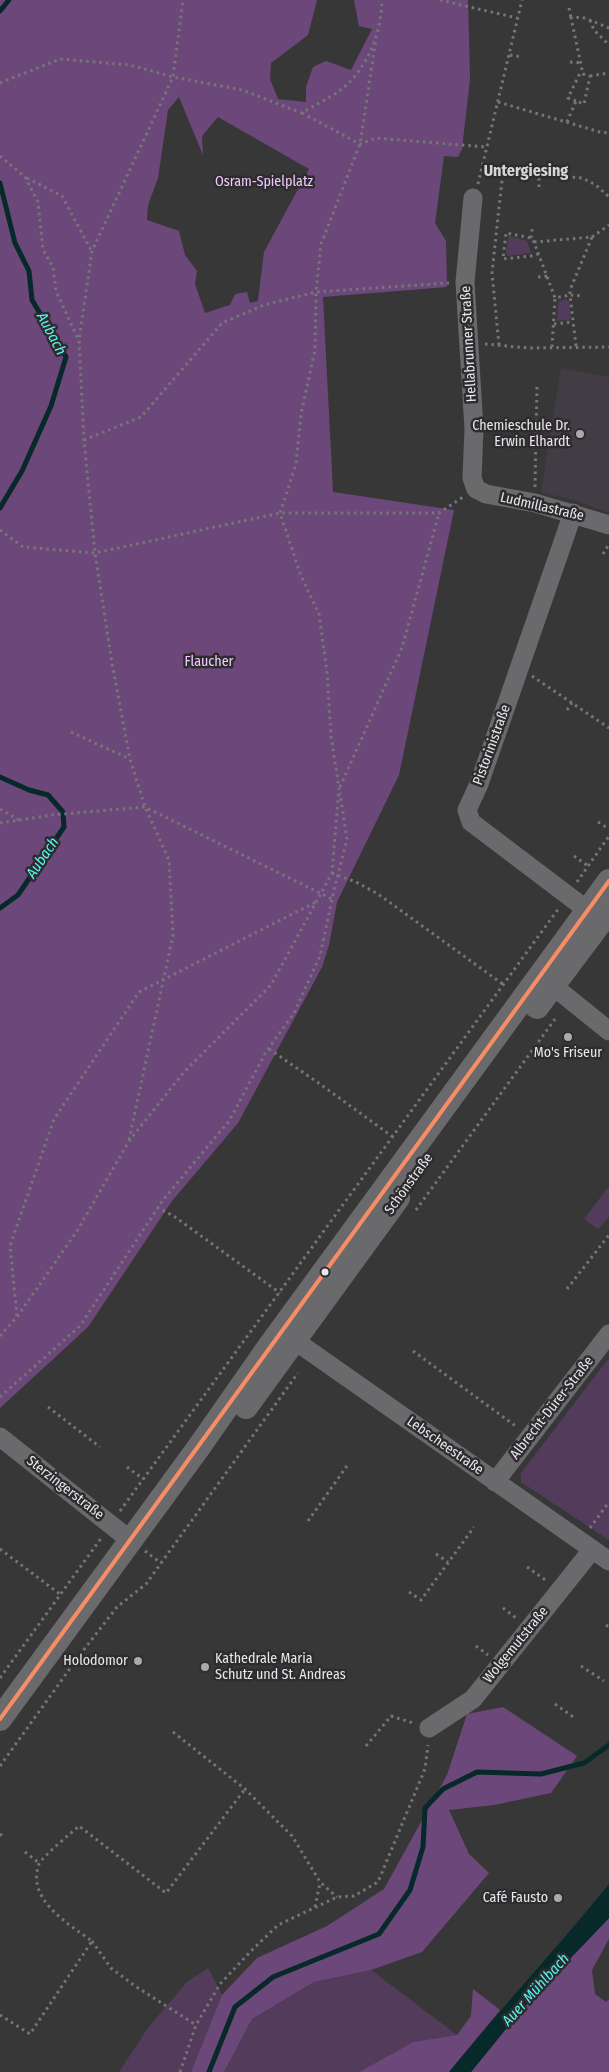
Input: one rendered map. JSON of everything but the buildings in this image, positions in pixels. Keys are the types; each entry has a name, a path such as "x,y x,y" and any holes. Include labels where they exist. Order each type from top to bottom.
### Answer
{"street":[{"name":"Hellabrunner Straße","path":"473,198 465,282 474,429 472,478 476,489"},
{"name":"Ludmillastraße","path":"476,489 486,494 535,503 609,525"},
{"name":"Pistorinistraße","path":"573,513 479,784 467,810 471,822 568,895 599,914"},
{"name":"Schönstraße","path":"0,1719 199,1448 242,1413 296,1341 553,987 599,914 609,881"},
{"path":"553,987 609,1031"},
{"name":"Albrecht-Dürer-Straße","path":"495,1482 609,1334"},
{"name":"Lebscheestraße","path":"296,1341 609,1561"},
{"name":"Sterzingerstraße","path":"0,1437 130,1540"},
{"name":"Wolgemutstraße","path":"429,1728 473,1699 592,1550"}],"path":[{"path":"129,1141 173,935 169,860 145,807 130,759 112,663 95,553 84,440 79,340 92,251 173,77 183,0"},
{"path":"0,1397 80,1326 158,1207 229,1121 269,1049 294,1013 320,956 347,839 331,736 327,672 319,614 301,576 280,514 296,464 301,414 315,350 316,292 321,244 360,144 376,39 382,14 382,0"},
{"path":"440,0 517,18"},
{"path":"473,198 482,169 522,0"},
{"path":"569,8 584,74"},
{"path":"571,18 590,20 609,28"},
{"path":"590,20 594,30 609,45"},
{"path":"302,113 341,90 362,68 376,39"},
{"path":"510,55 522,57"},
{"path":"0,83 60,58 130,65 173,77 242,90 302,113 360,144 376,138 486,147"},
{"path":"570,62 581,63"},
{"path":"590,76 584,104 568,98 580,73 590,76 609,72"},
{"path":"498,102 609,132"},
{"path":"567,122 576,102"},
{"path":"0,156 25,177 62,196 92,251"},
{"path":"482,169 582,178 596,185 609,197"},
{"path":"500,345 497,296 492,273 503,171"},
{"path":"539,174 539,187"},
{"path":"25,177 38,202 42,250 54,267 56,291 79,340"},
{"path":"534,242 592,237 609,225"},
{"path":"531,238 532,229"},
{"path":"538,254 503,258 506,233 531,238 534,242 555,298 552,347"},
{"path":"576,346 570,290 592,237"},
{"path":"538,277 547,276"},
{"path":"84,440 141,417 222,323 264,305 316,292 465,282"},
{"path":"555,298 570,295 582,296"},
{"path":"554,324 572,322"},
{"path":"468,343 528,348 609,347"},
{"path":"535,503 537,385"},
{"path":"0,530 23,547 95,553 280,514 439,513 476,489"},
{"path":"0,1336 17,1316 77,1231 129,1141 184,1072 271,985 321,894 332,873 339,788 402,648 439,513"},
{"path":"603,554 609,544"},
{"path":"519,668 609,728"},
{"path":"567,710 572,703"},
{"path":"70,732 130,759"},
{"path":"0,823 52,815 145,807 332,899"},
{"path":"0,809 19,820"},
{"path":"598,822 609,830"},
{"path":"0,1678 504,985 609,836"},
{"path":"574,856 588,866"},
{"path":"332,873 378,894 504,985"},
{"path":"17,1316 10,1246 54,1119 139,992 316,902"},
{"path":"411,1216 553,987"},
{"path":"269,1049 393,1137"},
{"path":"158,1207 175,1217 280,1292"},
{"path":"567,1288 609,1235"},
{"path":"0,1766 79,1656 117,1607 146,1584 296,1341"},
{"path":"412,1351 513,1425"},
{"path":"48,1407 100,1447"},
{"path":"308,1521 349,1463"},
{"path":"127,1467 143,1479"},
{"path":"590,1527 609,1502"},
{"path":"409,1592 421,1600 474,1527"},
{"path":"0,1548 50,1587"},
{"path":"436,1554 448,1562"},
{"path":"527,1567 560,1590"},
{"path":"581,1666 604,1681"},
{"path":"555,1704 576,1719"},
{"path":"180,2072 196,2025 220,1984 278,1925 337,1897 354,1896 378,1882 425,1769 429,1728 391,1716 366,1746"},
{"path":"173,1732 245,1789 292,1836 320,1882 337,1897"},
{"path":"196,2025 111,1968 92,1941 73,1928 44,1901 36,1886 39,1863 79,1826 166,1893 245,1789"},
{"path":"0,1834 4,1837"},
{"path":"25,1852 39,1863"},
{"path":"315,1907 320,1882"},
{"path":"0,2015 30,2034 92,1941"}],"shaded area":[{"path":"509,236 527,241 531,253 507,256"},
{"path":"566,299 569,302 571,318 557,321 558,302"},
{"name":"Chemieschule Dr. Erwin Elhardt","path":"561,368 609,377 609,513 578,501 541,492"},
{"path":"609,1186 609,1217 598,1229 584,1219"},
{"path":"609,1358 609,1540 521,1482 521,1473"},
{"path":"208,1968 222,1995 191,2072 119,2072 148,2028 187,1982"},
{"path":"371,1970 457,2035 413,2042 359,2072 224,2072 252,2019 314,1982"}],"green space":[{"name":"Flaucher","path":"0,0 317,0 308,35 271,63 270,79 278,99 306,102 306,87 313,67 326,61 351,70 372,29 359,26 354,0 468,0 470,79 462,149 458,157 444,156 435,223 446,241 447,287 323,297 333,492 454,510 399,775 337,902 329,945 322,967 238,1123 172,1201 88,1327 0,1408","holes":["179,97 203,155 202,136 218,117 309,169 264,252 258,301 250,303 247,292 235,294 230,305 205,313 195,284 197,271 185,255 179,231 147,220 148,205 158,178 168,110"]},
{"path":"503,1707 577,1756 551,1793 494,1805 449,1810 469,1854 489,1873 422,1952 371,1970 314,1982 252,2019 224,2072 191,2072 222,1995 257,1958 327,1926 384,1889 447,1775 467,1714"},
{"path":"609,1918 609,1939 592,1970 595,1994 606,2002 609,1999 609,2072 471,2072 523,2008"},
{"path":"473,1989 500,2010 449,2072 359,2072 413,2042 457,2035 471,2016"}],"water":[{"name":"Auer Mühlbach","path":"609,1884 609,1918 523,2008 471,2072 449,2072 569,1931"}],"waterway":[{"name":"Aubach","path":"0,11 9,0"},
{"name":"Aubach","path":"0,183 15,243 29,271 32,300 66,357 51,406 22,471 0,508"},
{"name":"Aubach","path":"0,777 29,790 48,795 63,812 64,827 18,895 0,908"},
{"path":"209,2072 235,2007 273,1977 379,1934 410,1890 423,1847 425,1808 443,1789 477,1772 541,1774 584,1763 609,1745"}],"transit line":[{"path":"0,1719 609,881"}],"place":[{"name":"Chemieschule Dr. Erwin Elhardt","path":"580,434"},
{"name":"Mo's Friseur","path":"568,1037"},
{"name":"Holodomor","path":"138,1661"},
{"name":"Kathedrale Maria Schutz und St. Andreas","path":"205,1667"},
{"name":"Café Fausto","path":"558,1898"}],"district":[{"name":"Untergiesing","path":"526,172"}],"park label":[{"name":"Osram-Spielplatz","path":"264,182"}]}
